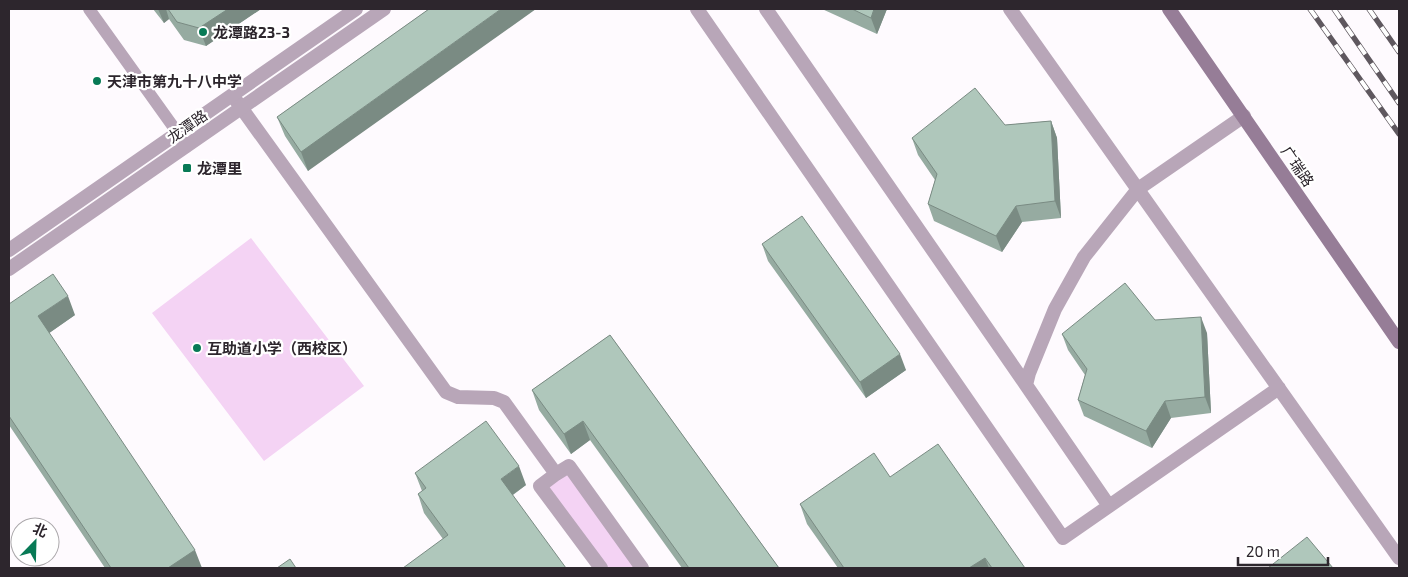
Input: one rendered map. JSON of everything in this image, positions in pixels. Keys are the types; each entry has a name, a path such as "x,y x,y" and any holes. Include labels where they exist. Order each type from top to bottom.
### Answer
{"main road":[{"name":"广瑞路","path":"1169,9 1399,342"}],"street":[{"name":"龙潭路","path":"9,250 356,9"},
{"name":"龙潭路","path":"9,270 384,9"},
{"path":"697,9 1063,538 1279,388"},
{"path":"766,9 1109,506"},
{"path":"1010,9 1399,558"},
{"path":"232,96 446,392 458,397 494,398 504,402 556,474"},
{"path":"1026,385 1055,309 1084,257 1138,189 1244,116"},
{"path":"601,568 540,486 569,466 642,568"}],"lane":[{"path":"89,9 186,146"}],"shaded area":[{"path":"251,238 364,386 264,461 152,313"},
{"path":"574,472 642,568 602,568 540,486"}],"building":[{"path":"168,9 228,9 199,28 177,22"},
{"path":"429,9 501,9 301,152 277,117"},
{"path":"852,9 874,9 871,18"},
{"path":"975,88 1005,125 1051,121 1055,201 1016,206 996,236 928,204 937,174 912,138"},
{"path":"802,216 900,354 860,382 762,244"},
{"path":"53,274 68,296 38,316 195,550 168,568 111,568 9,416 9,304"},
{"path":"1125,283 1155,320 1201,317 1205,397 1165,401 1146,431 1078,400 1087,369 1062,334"},
{"path":"610,335 779,568 689,568 583,421 564,434 532,390"},
{"path":"486,421 519,466 501,479 566,568 403,568 448,535 418,494 426,488 415,473"},
{"path":"938,444 1025,568 992,568 985,558 969,568 844,568 800,504 874,453 890,477"},
{"path":"1307,537 1333,568 1268,568"},
{"path":"290,559 296,568 277,568"}],"railway":[{"path":"1310,9 1399,134"},
{"path":"1334,9 1399,103"},
{"path":"1369,9 1399,52"}],"place":[{"name":"龙潭路23-3","path":"203,32"},
{"name":"天津市第九十八中学","path":"97,81"},
{"name":"龙潭里","path":"187,168"},
{"name":"互助道小学（西校区）","path":"197,348"}]}
